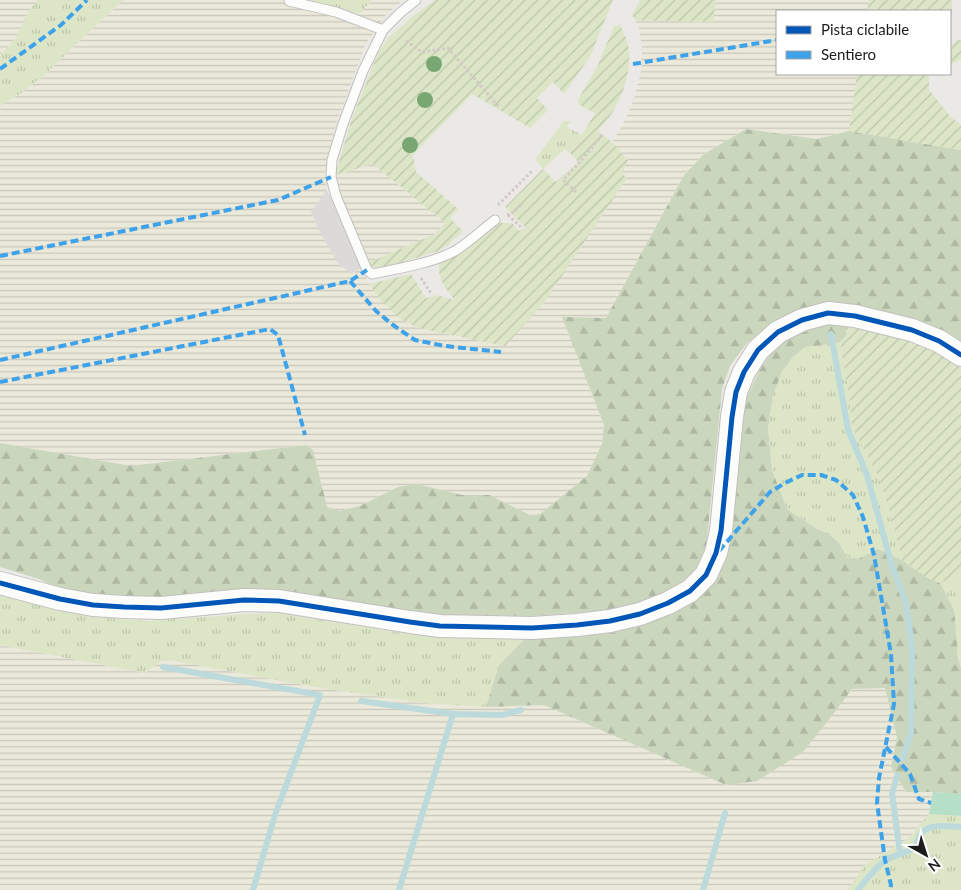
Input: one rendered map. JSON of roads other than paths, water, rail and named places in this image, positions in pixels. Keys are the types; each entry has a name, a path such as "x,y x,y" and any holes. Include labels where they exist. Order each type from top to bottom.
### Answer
{"street":[{"path":"0,583 60,599 93,605 124,608 161,608 244,600 279,601 440,626 532,628 610,621 640,614 668,603 690,591 706,575 716,553 721,531 736,392 744,372 758,350 778,332 802,320 828,313 855,316 912,330 939,341 961,355"}],"lane":[{"path":"416,0 383,30 363,72 343,124 332,160 331,177 336,196 367,270 372,274 438,258 456,250 495,220"},
{"path":"289,1 336,12 383,30"}],"waterway":[{"path":"831,334 848,430 867,475 892,566 906,603 912,647 911,733 903,758"},
{"path":"163,667 320,695 275,815 253,890"},
{"path":"361,701 453,714"},
{"path":"399,890 453,714 502,715 521,710"},
{"path":"897,776 892,794 900,853"},
{"path":"703,890 725,813"},
{"path":"858,890 886,860 916,847 918,839 927,829 939,826 961,827"}]}
